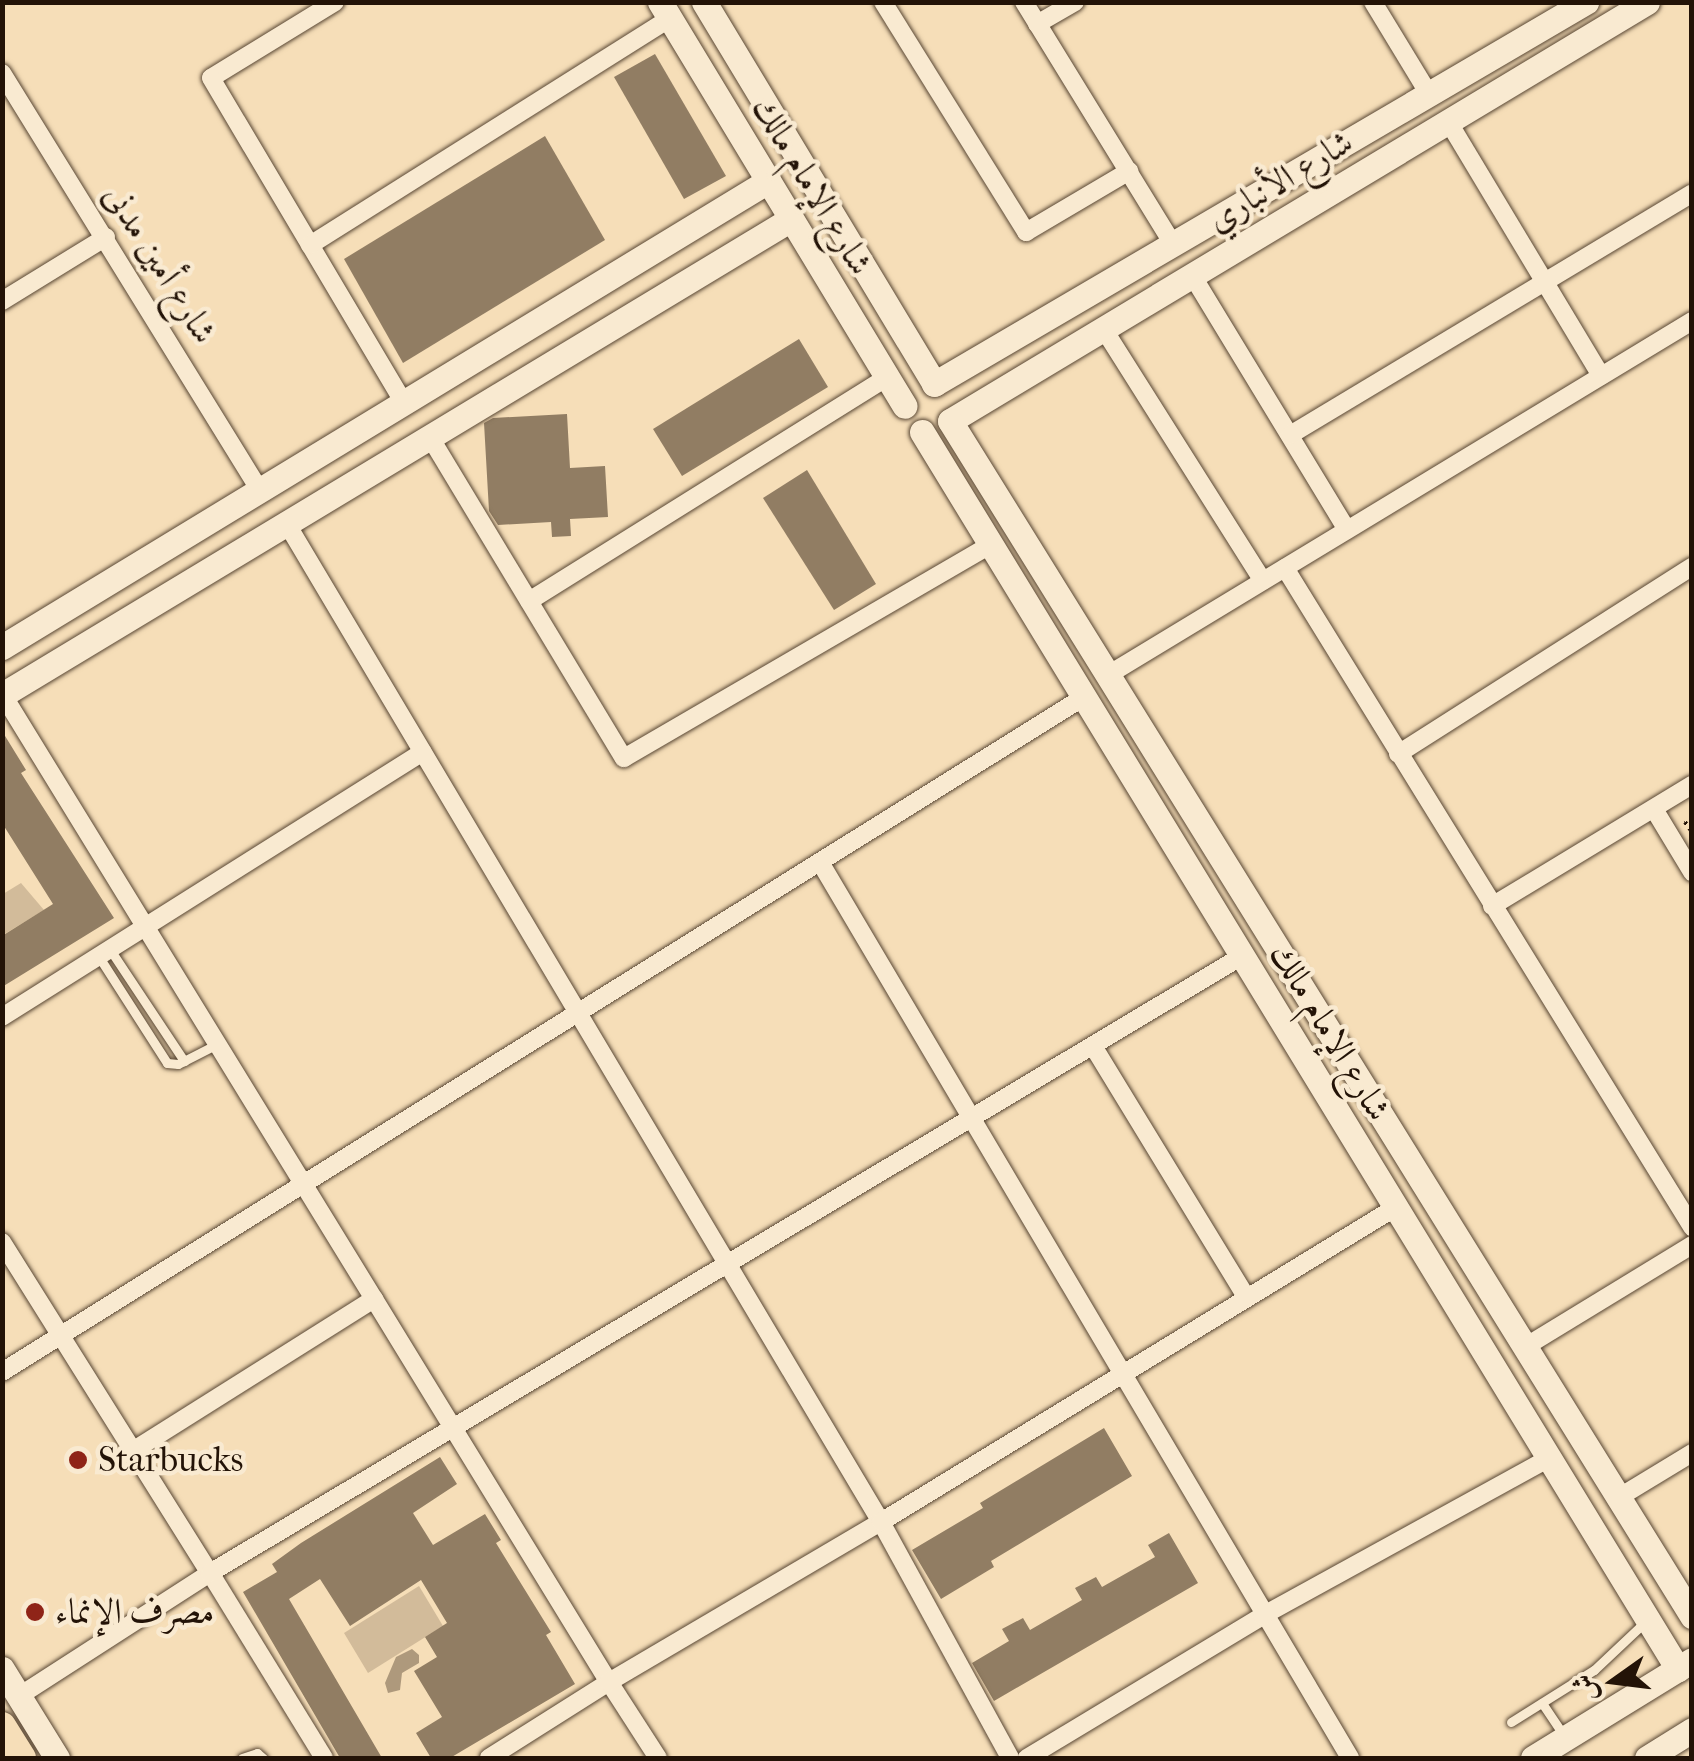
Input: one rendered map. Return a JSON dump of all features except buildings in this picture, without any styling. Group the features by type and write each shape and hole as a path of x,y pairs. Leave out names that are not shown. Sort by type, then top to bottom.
{"main road":[{"path":"2,1726 22,1758"}],"street":[{"path":"334,2 211,78 404,403"},
{"name":"شارع الإمام مالك","path":"704,2 934,384"},
{"path":"884,2 1026,232 1129,172"},
{"path":"1024,2 1173,244"},
{"path":"1037,24 1075,2"},
{"name":"شارع الأنباري","path":"934,384 1586,2"},
{"name":"شارع الأنباري","path":"950,421 1647,2"},
{"path":"1378,4 1429,94"},
{"path":"310,245 665,10"},
{"name":"شارع الإمام مالك","path":"665,10 905,406"},
{"name":"شارع أمين مدنى","path":"2,73 260,490"},
{"path":"1448,121 1601,376"},
{"path":"2,647 768,181"},
{"path":"1290,436 1692,192"},
{"path":"658,1758 2,695 791,219"},
{"path":"2,301 106,237"},
{"path":"1192,275 1347,530"},
{"path":"610,277 634,314"},
{"path":"1108,675 1692,321"},
{"path":"1103,328 1263,581"},
{"path":"529,600 887,377"},
{"path":"934,384 951,398 950,421 939,431 922,432 909,422 905,406 912,391 934,384"},
{"name":"شارع الإمام مالك","path":"950,421 1692,1616"},
{"name":"شارع الإمام مالك","path":"922,432 1648,1620 1685,1665"},
{"path":"430,438 624,758 991,544"},
{"path":"287,524 881,1522 1010,1758"},
{"path":"1398,754 1692,567"},
{"path":"1285,568 1692,1227"},
{"path":"114,579 138,613"},
{"path":"2,1372 1084,697"},
{"path":"2,1017 422,752"},
{"path":"1492,906 1692,786"},
{"path":"1654,809 1692,872"},
{"path":"820,862 1124,1374 1262,1616 1350,1758"},
{"path":"18,1696 210,1573 1242,956"},
{"path":"1093,1046 1247,1298"},
{"path":"1320,1083 1350,1065"},
{"path":"489,1758 1396,1207"},
{"path":"2,1242 324,1758"},
{"path":"1524,1347 1692,1245"},
{"path":"132,1452 374,1298"},
{"path":"1618,1498 1692,1453"},
{"path":"1028,1758 1262,1616 1550,1458"},
{"path":"1534,1758 1685,1665"},
{"path":"2,1669 56,1758"},
{"path":"1647,1758 1692,1730"}],"lane":[{"path":"104,952 184,1061"},
{"path":"104,952 167,1063 184,1061 218,1044"},
{"path":"1511,1722 1594,1670 1648,1620"},
{"path":"1542,1703 1566,1738"},
{"path":"242,1758 257,1753 263,1758"}],"path":[{"path":"1692,818 1686,822 1692,832"}],"shaded area":[{"path":"21,883 44,910 3,935 3,894"},
{"path":"419,1586 443,1626 368,1673 344,1633"},
{"path":"412,1649 419,1655 419,1663 402,1673 400,1690 388,1693 385,1683 396,1657"}],"place":[{"name":"Starbucks","path":"78,1460"},
{"name":"مصرف الإنماء","path":"35,1612"}]}
